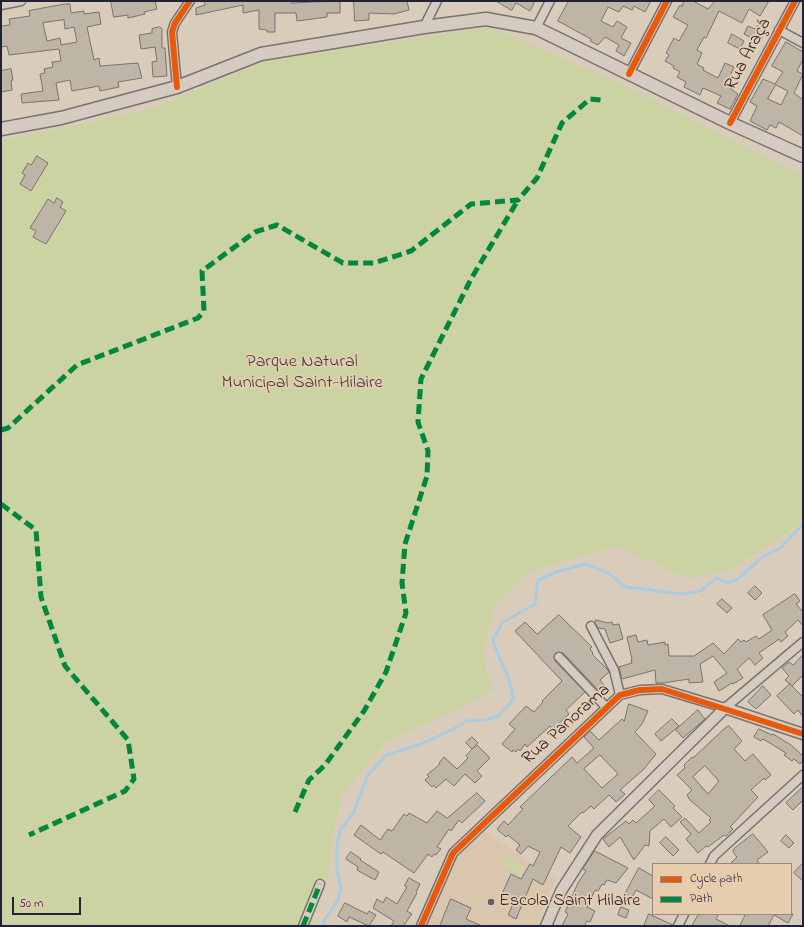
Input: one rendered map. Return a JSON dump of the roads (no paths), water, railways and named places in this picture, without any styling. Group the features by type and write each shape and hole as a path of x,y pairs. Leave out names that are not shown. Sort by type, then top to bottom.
{"main road":[{"path":"1,129 61,118 176,87 262,54 424,27 486,19 536,28 730,123 803,156"}],"street":[{"path":"1,4 21,1"},
{"path":"176,87 172,32 175,23 190,1"},
{"path":"424,27 437,1"},
{"path":"536,28 550,1"},
{"path":"629,74 668,1"},
{"name":"Rua Araçá","path":"730,123 795,1"},
{"path":"779,30 803,43"},
{"path":"591,626 614,670 620,694"},
{"path":"546,926 561,891 597,835 725,708 803,642"},
{"path":"559,657 606,707"},
{"name":"Rua Panorama","path":"421,926 453,853 620,694 640,690 662,689 803,734"},
{"path":"710,863 714,856 803,775"},
{"path":"303,926 320,884"},
{"path":"678,926 684,915"}],"waterway":[{"path":"323,926 324,921 338,900 341,888 337,868 337,847 340,830 353,814 368,775 387,755 421,744 452,730 466,721 487,720 500,715 513,699 508,676 493,639 503,622 535,604 538,580 559,571 586,564 608,573 626,587 682,594 700,591 717,578 728,583 739,578 764,556 779,549 803,524"}],"place":[{"name":"Escola Saint Hilaire","path":"491,902"}],"park label":[{"name":"Parque Natural Municipal Saint-Hilaire","path":"302,373"}]}
